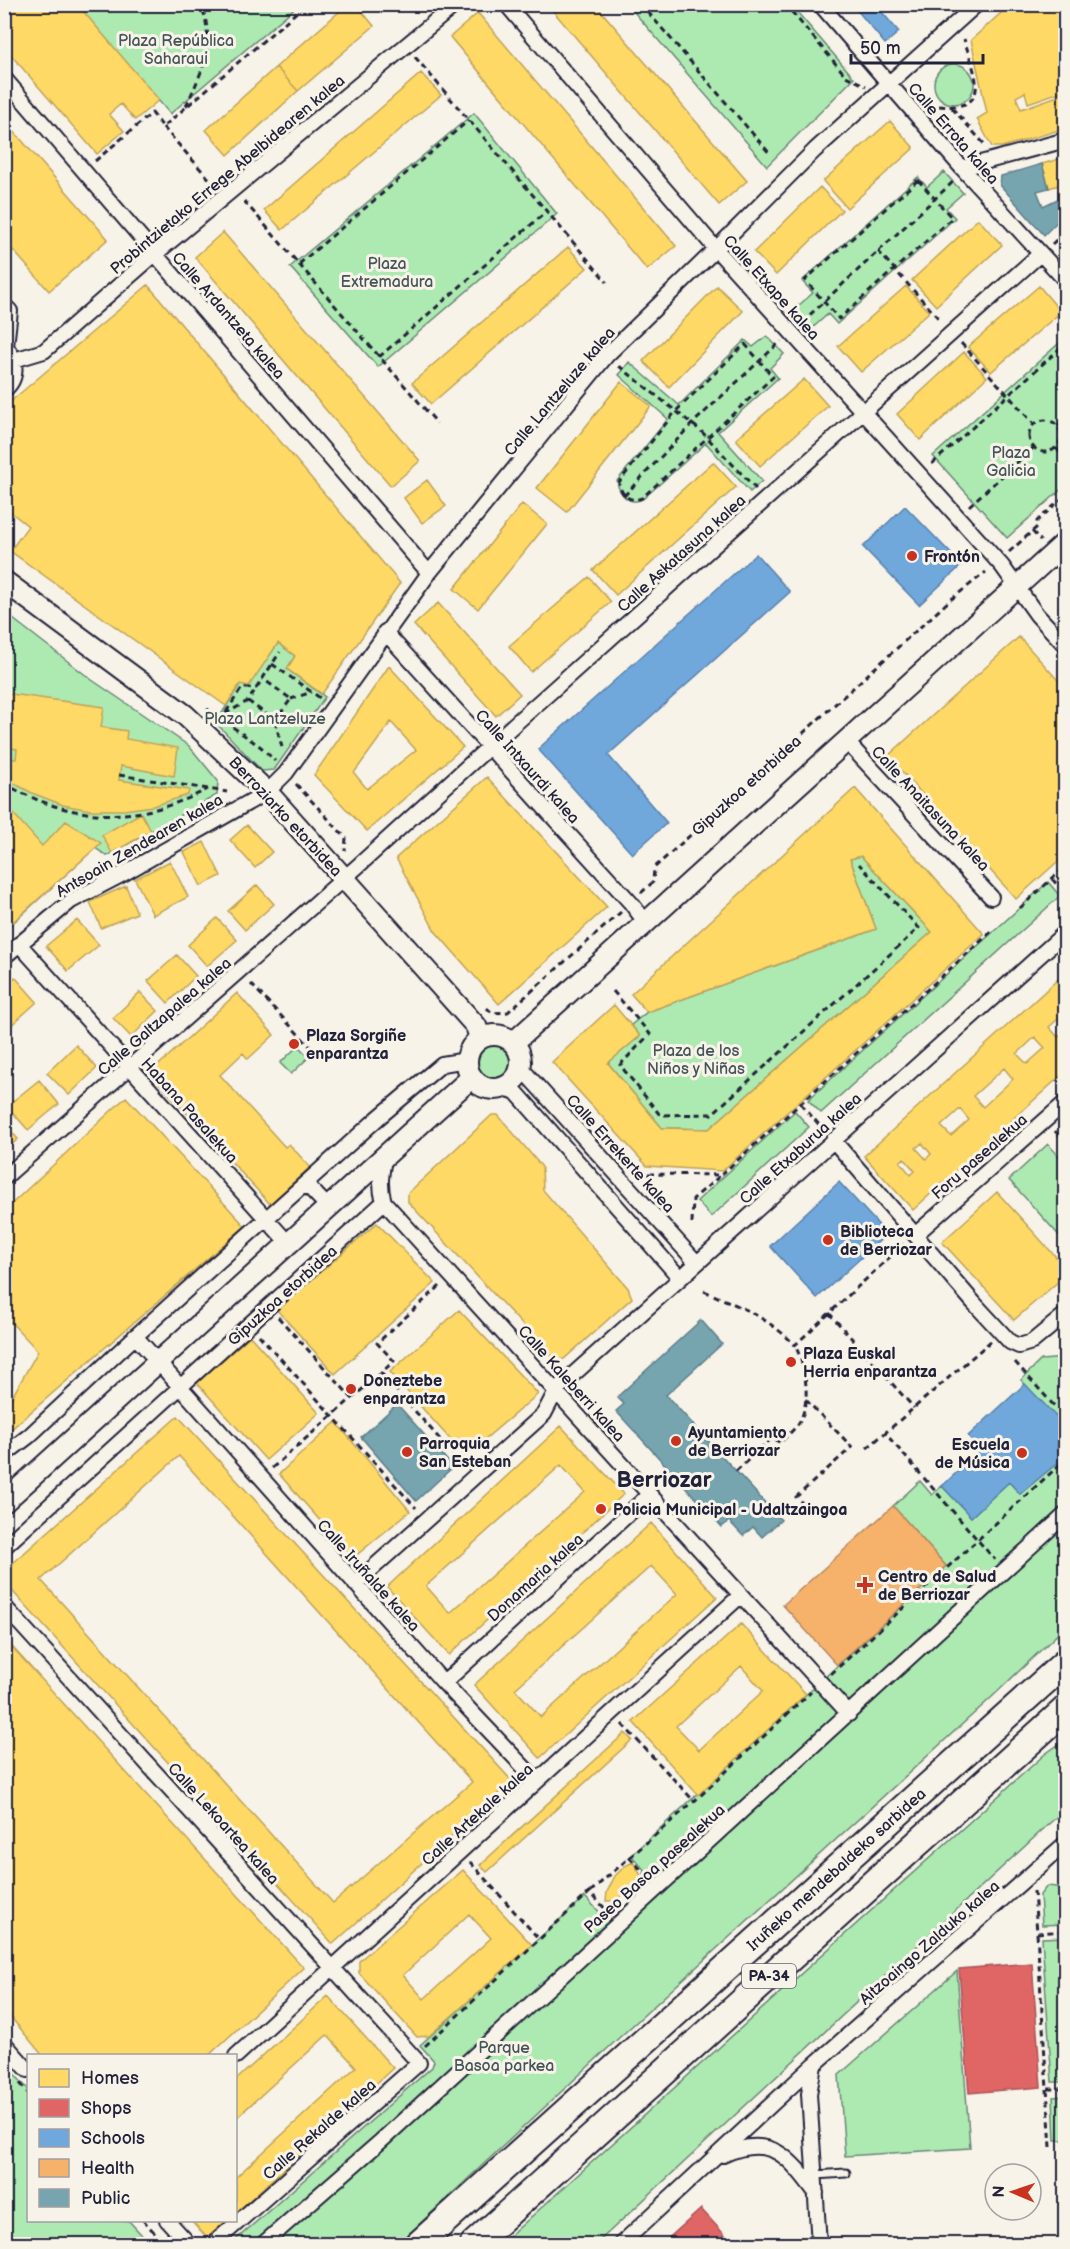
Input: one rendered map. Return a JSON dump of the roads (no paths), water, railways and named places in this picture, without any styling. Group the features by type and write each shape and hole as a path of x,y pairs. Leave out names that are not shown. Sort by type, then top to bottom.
{"highway":[{"path":"872,1837 1065,1644"},
{"name":"Iruñeko mendebaldeko sarbidea","path":"419,2244 1065,1662"},
{"name":"PA-34","path":"474,2244 1065,1709"},
{"path":"1011,1758 1065,1722"}],"main road":[{"name":"Gipuzkoa etorbidea","path":"513,1043 1017,588 1065,542"},
{"name":"Berroziarko etorbidea","path":"4,580 185,715 267,792 476,1026 480,1038"},
{"path":"470,1069 486,1087 503,1087 517,1076 520,1067 518,1050 513,1043 498,1035 480,1038"},
{"name":"Gipuzkoa etorbidea","path":"4,1502 384,1159 470,1069 469,1052 480,1038"}],"street":[{"name":"Probintzietako Errege Abelbidearen kalea","path":"14,360 44,351 155,254 456,4"},
{"name":"Calle Etxape kalea","path":"506,4 716,249 998,562 1065,646"},
{"name":"Calle Errota kalea","path":"820,4 888,83 959,174 1045,249 1065,281"},
{"name":"Calle Lantzeluze kalea","path":"267,792 286,773 429,573 607,355 814,150 977,4"},
{"name":"Calle Ardantzeta kalea","path":"4,78 429,573"},
{"path":"959,174 1065,140"},
{"name":"Calle Askatasuna kalea","path":"345,879 1045,249"},
{"path":"4,305 10,311 5,345 14,360 13,379 4,390"},
{"name":"Calle Intxaurdi kalea","path":"385,632 646,922"},
{"name":"Calle Anaitasuna kalea","path":"846,741 991,897"},
{"name":"Antsoain Zendearen kalea","path":"4,957 71,901 267,792"},
{"name":"Calle Galtzapalea kalea","path":"4,1178 345,879"},
{"name":"Calle Etxaburua kalea","path":"355,1584 544,1414 557,1389 1065,932"},
{"name":"Habana Pasalekua","path":"19,945 289,1244"},
{"path":"4,1455 29,1436 135,1336 378,1118 442,1064 470,1069"},
{"name":"Calle Errekerte kalea","path":"520,1067 696,1262"},
{"path":"503,1087 516,1092 680,1278"},
{"name":"Foru pasealekua","path":"909,1239 1065,1102"},
{"path":"833,1140 909,1239 1010,1342 1018,1346 1032,1342 1065,1314"},
{"path":"384,1159 380,1178 384,1202"},
{"path":"306,1184 329,1208"},
{"name":"Gipuzkoa etorbidea","path":"4,1547 384,1202"},
{"name":"Calle Kaleberri kalea","path":"384,1202 557,1389 649,1495 849,1714"},
{"path":"135,1336 180,1389"},
{"name":"Calle Iruñalde kalea","path":"180,1389 444,1683 537,1781"},
{"name":"Donamaria kalea","path":"444,1683 649,1495"},
{"name":"Paseo Basoa pasealekua","path":"263,2244 381,2141 1065,1514"},
{"name":"Calle Artekale kalea","path":"237,2055 740,1596"},
{"name":"Calle Lekoartea kalea","path":"4,1606 419,2063"},
{"name":"Aitzoaingo Zalduko kalea","path":"621,2244 814,2065 1065,1843"},
{"path":"4,2043 27,2069"},
{"name":"Calle Rekalde kalea","path":"213,2244 419,2063"},
{"path":"814,2065 809,2094 819,2244"},
{"name":"Aitzoaingo Zalduko kalea","path":"713,2160 740,2148 752,2146 769,2148 780,2152 792,2162 816,2193"},
{"path":"169,2222 189,2244"}],"lane":[{"path":"815,2175 846,2173"}],"place":[{"name":"Frontón","path":"912,556"},
{"name":"Plaza Sorgiñe enparantza","path":"294,1044"},
{"name":"Biblioteca de Berriozar","path":"828,1240"},
{"name":"Plaza Euskal Herria enparantza","path":"791,1362"},
{"name":"Doneztebe enparantza","path":"351,1389"},
{"name":"Ayuntamiento de Berriozar","path":"676,1441"},
{"name":"Parroquia San Esteban","path":"407,1452"},
{"name":"Escuela de Música","path":"1022,1453"},
{"name":"Policia Municipal - Udaltzaingoa","path":"601,1509"},
{"name":"Centro de Salud de Berriozar","path":"865,1585"}],"district":[{"name":"Berriozar","path":"664,1479"}],"park label":[{"name":"Plaza República Saharaui","path":"176,49"},
{"name":"Plaza Extremadura","path":"387,272"},
{"name":"Plaza Galicia","path":"1011,461"},
{"name":"Plaza Lantzeluze","path":"265,718"},
{"name":"Plaza de los Niños y Niñas","path":"696,1059"},
{"name":"Parque Basoa parkea","path":"504,2056"}]}
